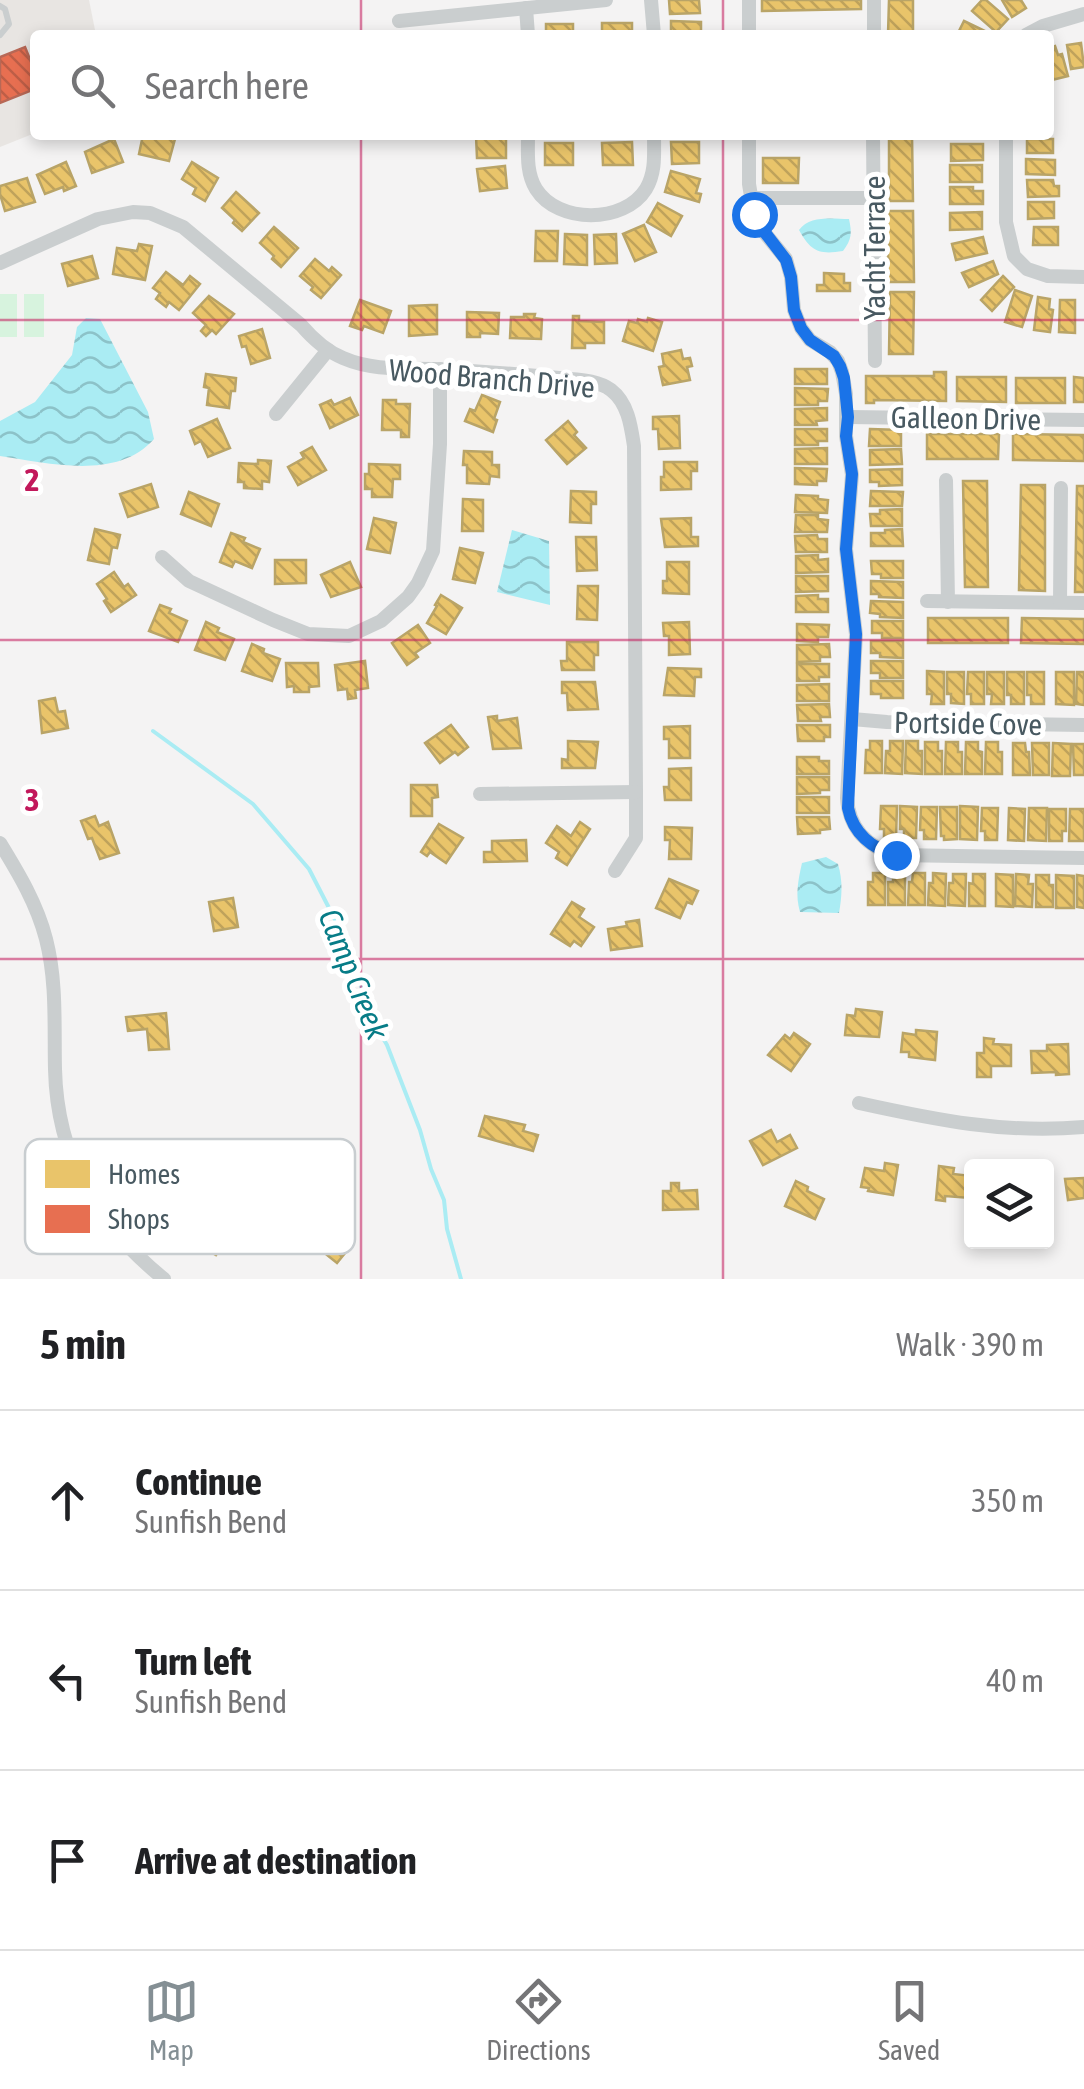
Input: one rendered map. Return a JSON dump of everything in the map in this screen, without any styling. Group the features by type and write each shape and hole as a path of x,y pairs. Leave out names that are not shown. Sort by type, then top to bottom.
{"street":[{"path":"399,20 606,0"},
{"path":"651,0 654,30"},
{"path":"749,0 749,30"},
{"path":"874,0 874,30"},
{"path":"526,8 528,30"},
{"path":"1035,30 1084,14"},
{"path":"528,140 530,172 540,194 560,210 596,214 622,209 641,195 652,174 654,140"},
{"path":"749,140 750,198 759,224 788,264 794,310 801,328 840,366 848,417 846,436 852,474 846,549 856,634 848,814 858,832 876,848 904,856 1084,858"},
{"name":"Yacht Terrace","path":"874,140 874,361"},
{"path":"1006,140 1006,222 1014,256 1028,269 1048,276 1084,277"},
{"path":"750,198 874,198"},
{"name":"Wood Branch Drive","path":"0,263 98,219 133,212 150,214 183,227 342,358 376,367 598,382 613,391 630,422 634,446 636,792 636,838 615,872"},
{"path":"276,414 328,350"},
{"path":"162,557 189,582 308,634 349,636 381,621 408,598 432,551 440,444 440,370"},
{"name":"Galleon Drive","path":"848,417 1084,420"},
{"path":"946,480 948,602"},
{"path":"1060,488 1060,602"},
{"path":"927,602 1084,603"},
{"name":"Portside Cove","path":"852,719 1084,725"},
{"path":"480,794 636,792"},
{"path":"0,843 24,882 46,939 54,990 57,1098 65,1139"},
{"path":"859,1103 993,1127 1084,1127"},
{"path":"134,1254 164,1279"}],"lane":[{"path":"0,6 5,8 9,24 0,35"}],"shaded area":[{"path":"0,0 89,0 95,30 30,30 30,135 0,147"}],"green space":[{"path":"0,294 17,294 17,337 0,337"},
{"path":"24,294 44,294 44,337 24,337"}],"water":[{"path":"849,219 850,236 843,251 816,250 799,230 815,220"},
{"path":"86,318 100,319 148,412 154,439 139,452 102,465 60,465 0,456 0,421 35,402 72,355 77,327"},
{"path":"512,530 549,541 550,605 497,592"},
{"path":"826,857 838,864 840,870 839,913 800,912 797,894 802,863"}],"building: Homes":[{"path":"669,0 699,0 700,13 670,14"},
{"path":"762,0 861,0 861,9 762,11"},
{"path":"889,0 913,0 913,30 888,30"},
{"path":"986,0 1008,19 994,30 972,11"},
{"path":"1002,0 1021,0 1026,8 1012,17"},
{"path":"671,21 701,22 701,30 671,30"},
{"path":"964,21 983,30 960,30"},
{"path":"602,23 632,23 632,30 602,30"},
{"path":"546,24 573,24 573,30 546,30"},
{"path":"1081,43 1084,67 1071,69 1067,45"},
{"path":"1054,46 1058,55 1062,54 1068,76 1054,80"},
{"path":"114,140 123,162 92,173 85,152"},
{"path":"142,140 175,140 169,161 139,154"},
{"path":"476,140 506,140 506,158 477,158"},
{"path":"889,140 912,140 913,201 889,201"},
{"path":"1027,140 1053,140 1053,153 1027,153"},
{"path":"632,142 633,165 603,165 602,143"},
{"path":"671,142 699,142 699,163 672,164"},
{"path":"545,143 573,143 573,165 545,165"},
{"path":"951,144 983,144 983,160 951,161"},
{"path":"763,158 799,158 798,183 763,183"},
{"path":"1026,159 1055,160 1055,175 1026,174"},
{"path":"66,162 76,186 45,194 37,175"},
{"path":"192,162 218,178 205,201 193,194 196,188 182,179"},
{"path":"950,165 982,165 982,182 950,182"},
{"path":"505,166 507,188 480,191 477,169"},
{"path":"671,171 700,179 696,193 701,194 699,202 665,192"},
{"path":"27,178 35,202 5,211 0,186"},
{"path":"1027,180 1053,180 1054,186 1059,186 1059,196 1028,197"},
{"path":"950,187 983,191 983,204 950,204"},
{"path":"236,192 259,213 242,231 222,208"},
{"path":"1028,202 1054,202 1054,218 1028,219"},
{"path":"658,203 682,216 671,236 647,222"},
{"path":"888,211 913,211 914,282 888,282"},
{"path":"982,212 982,229 950,230 950,213"},
{"path":"644,225 656,252 635,261 623,234"},
{"path":"274,227 298,248 281,267 260,243"},
{"path":"1034,227 1058,227 1058,245 1033,245"},
{"path":"536,231 558,231 557,261 535,261"},
{"path":"565,234 587,235 587,265 564,264"},
{"path":"616,234 617,263 595,264 594,235"},
{"path":"983,237 987,253 956,260 952,244"},
{"path":"139,244 152,246 145,280 113,274 117,248 137,251"},
{"path":"92,256 98,278 68,286 62,264"},
{"path":"315,259 341,275 321,298 300,276"},
{"path":"993,261 998,274 969,287 962,273"},
{"path":"166,272 183,285 190,276 200,284 179,310 156,299 160,293 153,288"},
{"path":"824,273 844,274 850,291 817,291 817,285 824,285"},
{"path":"1003,276 1014,287 992,311 981,300"},
{"path":"1015,290 1032,296 1022,327 1005,322"},
{"path":"890,292 914,292 913,354 889,354"},
{"path":"209,296 234,314 216,334 212,330 206,336 201,331 206,325 193,313"},
{"path":"1038,297 1050,299 1050,332 1034,330"},
{"path":"360,300 391,311 383,333 350,326"},
{"path":"1060,300 1075,300 1075,333 1059,332"},
{"path":"437,305 437,334 409,336 409,306"},
{"path":"467,312 499,313 498,334 467,337"},
{"path":"524,314 542,319 541,339 510,338 511,317"},
{"path":"573,316 579,316 579,321 604,322 604,343 572,348"},
{"path":"648,318 662,322 653,351 623,341 629,321 647,322"},
{"path":"262,329 270,358 251,364 239,336"},
{"path":"681,350 683,359 690,358 690,380 663,385 659,367 664,366 662,354"},
{"path":"795,369 827,369 827,384 795,384"},
{"path":"934,372 946,372 946,401 866,403 866,376 934,376"},
{"path":"206,374 236,378 229,408 207,405"},
{"path":"957,377 1006,377 1006,402 957,401"},
{"path":"1074,377 1084,378 1084,402 1074,402"},
{"path":"1016,378 1065,378 1065,403 1016,403"},
{"path":"795,388 828,389 827,401 795,405"},
{"path":"482,395 500,402 493,432 465,421"},
{"path":"350,398 358,415 330,428 320,405 331,400 334,405"},
{"path":"383,400 410,404 409,437 401,437 401,430 382,430"},
{"path":"827,408 827,420 816,421 817,425 795,425 795,409"},
{"path":"679,416 680,448 659,449 653,417"},
{"path":"217,419 230,448 208,457 201,441 195,444 190,431"},
{"path":"568,421 586,448 567,464 546,440"},
{"path":"795,429 827,429 827,441 795,445"},
{"path":"870,429 901,430 901,446 869,446"},
{"path":"927,434 999,434 998,459 927,459"},
{"path":"1013,434 1084,435 1084,461 1013,460"},
{"path":"312,447 326,470 298,485 288,467 304,458 301,453"},
{"path":"827,448 827,464 795,464 795,449"},
{"path":"901,449 902,464 870,465 870,450"},
{"path":"464,451 492,452 492,465 499,465 499,477 490,476 489,484 467,483"},
{"path":"258,460 271,461 269,482 262,481 262,489 244,488 244,482 238,482 239,463 258,464"},
{"path":"664,462 697,462 697,471 691,471 691,489 661,490"},
{"path":"369,464 400,465 400,479 393,479 392,497 372,497 372,489 365,489"},
{"path":"795,468 827,469 826,481 817,481 817,485 795,484"},
{"path":"902,469 902,485 879,486 879,482 870,482 870,470"},
{"path":"963,481 987,481 988,587 965,587"},
{"path":"151,484 158,507 128,517 120,494"},
{"path":"1021,485 1045,485 1045,591 1019,590"},
{"path":"1077,486 1084,486 1084,592 1075,592"},
{"path":"571,491 596,492 596,504 591,504 591,523 570,522"},
{"path":"871,491 903,492 902,506 870,506"},
{"path":"189,492 219,504 211,526 181,514"},
{"path":"796,495 828,500 827,513 795,512"},
{"path":"463,499 483,500 483,531 462,531"},
{"path":"902,509 902,526 871,526 870,514"},
{"path":"796,515 818,515 818,519 828,520 827,532 795,532"},
{"path":"374,518 396,523 390,553 367,549"},
{"path":"691,518 691,537 698,537 698,546 665,547 661,519"},
{"path":"95,529 120,535 117,548 112,547 109,564 88,560"},
{"path":"902,529 903,546 871,546 871,533"},
{"path":"231,533 260,549 252,568 235,561 232,567 220,562"},
{"path":"817,535 818,539 827,539 827,552 796,552 795,536"},
{"path":"576,537 596,537 597,570 577,571"},
{"path":"460,548 483,553 475,583 453,579"},
{"path":"818,555 818,560 828,559 828,572 796,573 796,556"},
{"path":"275,560 306,560 306,583 275,584"},
{"path":"871,561 903,561 903,578 872,574"},
{"path":"350,562 361,587 331,597 321,575"},
{"path":"667,562 689,562 689,594 663,593"},
{"path":"114,572 124,587 128,584 136,595 111,612 97,584"},
{"path":"796,576 828,576 828,591 796,592"},
{"path":"871,581 903,582 903,598 871,594"},
{"path":"578,586 598,586 597,620 577,619"},
{"path":"441,595 462,608 446,634 427,623"},
{"path":"818,595 818,599 828,599 828,612 796,612 796,596"},
{"path":"871,601 903,602 903,618 870,613"},
{"path":"160,605 187,621 178,642 149,631"},
{"path":"928,618 1008,618 1008,643 928,643"},
{"path":"1022,618 1084,619 1084,644 1021,643"},
{"path":"872,621 903,621 903,638 882,638 882,633 872,633"},
{"path":"206,622 234,639 225,660 195,650"},
{"path":"689,622 690,654 669,655 669,636 664,636 663,623"},
{"path":"797,624 829,625 828,637 818,637 818,642 797,641"},
{"path":"418,625 430,643 415,653 418,657 407,665 392,643"},
{"path":"871,641 903,641 903,658 871,653"},
{"path":"567,642 598,642 594,670 562,670 561,661 567,661"},
{"path":"252,644 280,659 272,681 242,671"},
{"path":"829,644 830,657 797,662 797,645"},
{"path":"365,661 368,688 355,690 356,698 348,699 347,689 338,690 335,665"},
{"path":"871,661 903,661 903,678 880,678 880,673 871,673"},
{"path":"286,663 318,663 319,686 309,687 309,692 294,692 294,686 287,687"},
{"path":"797,664 829,664 829,677 797,681"},
{"path":"668,668 701,669 701,677 695,677 694,696 664,695"},
{"path":"927,671 944,672 944,704 931,704"},
{"path":"947,672 964,672 964,704 951,703"},
{"path":"968,672 984,672 984,704 971,704 971,694 967,694"},
{"path":"987,672 1004,672 1004,704 991,704"},
{"path":"1007,672 1024,672 1024,704 1011,704"},
{"path":"1027,672 1044,672 1044,704 1031,704"},
{"path":"1056,672 1074,672 1074,705 1056,704"},
{"path":"1077,672 1084,672 1084,705 1076,704"},
{"path":"871,681 903,681 903,698 871,694"},
{"path":"562,682 595,682 598,709 568,710"},
{"path":"829,684 829,701 797,701 797,685"},
{"path":"55,698 58,712 65,711 68,728 42,733 39,701"},
{"path":"829,704 830,717 798,721 797,705"},
{"path":"497,716 497,721 517,718 521,748 493,749 488,717"},
{"path":"451,725 468,747 440,763 425,743"},
{"path":"797,725 830,725 830,737 824,737 824,741 798,741"},
{"path":"690,726 690,758 669,758 669,739 664,739 664,727"},
{"path":"568,741 598,742 595,768 562,768 562,759 568,760"},
{"path":"870,741 882,741 882,773 865,773"},
{"path":"890,741 903,741 902,774 885,773"},
{"path":"906,741 918,741 922,774 905,773"},
{"path":"925,742 938,742 942,774 925,774"},
{"path":"946,742 958,742 962,774 945,774"},
{"path":"966,742 978,742 982,774 965,774"},
{"path":"986,742 998,742 1002,774 985,774"},
{"path":"1013,743 1025,743 1030,775 1013,775"},
{"path":"1032,743 1049,743 1049,775 1033,775"},
{"path":"1053,743 1071,744 1070,776 1052,776"},
{"path":"1073,744 1084,744 1084,775 1074,775"},
{"path":"797,757 829,761 829,774 797,774"},
{"path":"691,768 691,800 665,800 669,769"},
{"path":"797,777 829,777 829,790 797,794"},
{"path":"411,785 437,785 432,816 411,816"},
{"path":"797,797 829,797 829,813 797,813"},
{"path":"881,806 897,806 896,838 884,838 884,829 880,829"},
{"path":"900,806 917,807 916,838 904,838"},
{"path":"960,806 978,807 977,840 960,839"},
{"path":"921,807 937,807 936,839 924,839 924,830 920,830"},
{"path":"940,807 957,807 957,839 944,840 941,836"},
{"path":"982,808 998,808 997,840 985,840 985,831 981,831"},
{"path":"1009,808 1025,809 1024,841 1008,840"},
{"path":"1029,808 1047,808 1046,841 1028,840"},
{"path":"1049,809 1066,809 1062,841 1049,841"},
{"path":"1070,809 1084,809 1084,841 1069,841"},
{"path":"95,816 99,826 108,822 119,853 100,859 81,821"},
{"path":"797,817 829,817 830,829 798,834"},
{"path":"580,822 590,829 567,865 556,858 559,852 546,843 557,826 571,836"},
{"path":"439,824 463,838 446,863 430,852 427,856 421,852"},
{"path":"665,827 692,828 691,859 669,859 670,840 665,840"},
{"path":"526,840 527,861 484,862 484,852 492,852 492,841"},
{"path":"873,873 885,873 885,905 868,905 868,882 873,882"},
{"path":"893,873 905,873 905,905 888,905 888,882 893,882"},
{"path":"913,873 925,873 925,905 908,905"},
{"path":"933,873 946,874 945,906 928,905"},
{"path":"953,874 966,874 965,906 948,905"},
{"path":"973,874 985,874 985,906 969,906"},
{"path":"996,874 1013,875 1013,907 996,906"},
{"path":"1016,874 1029,875 1028,884 1033,884 1032,907 1015,906"},
{"path":"1036,875 1049,875 1053,907 1036,907"},
{"path":"1056,875 1074,876 1074,908 1056,908"},
{"path":"1077,875 1084,876 1084,908 1077,907"},
{"path":"669,879 698,891 692,904 687,902 680,918 656,908"},
{"path":"233,898 238,927 214,931 209,902"},
{"path":"572,902 584,909 579,917 594,927 581,946 574,941 570,946 551,934"},
{"path":"639,920 642,946 611,950 608,929"},
{"path":"856,1009 882,1012 879,1037 845,1035 847,1015 855,1016"},
{"path":"166,1013 169,1049 149,1050 147,1029 128,1031 126,1017"},
{"path":"916,1030 937,1032 935,1060 909,1057 909,1052 901,1052 903,1033 916,1035"},
{"path":"794,1033 810,1044 791,1071 768,1055 785,1035 790,1039"},
{"path":"984,1038 994,1039 993,1044 1011,1045 1011,1066 991,1066 991,1077 977,1077 977,1053 984,1053"},
{"path":"1068,1044 1069,1074 1032,1073 1031,1051"},
{"path":"485,1116 525,1125 523,1131 538,1135 533,1151 479,1136"},
{"path":"771,1130 777,1142 790,1135 797,1148 763,1165 750,1141"},
{"path":"885,1163 898,1165 893,1195 861,1187 865,1168 884,1171"},
{"path":"939,1166 954,1168 953,1174 964,1175 964,1198 945,1196 945,1201 936,1200"},
{"path":"1084,1178 1084,1198 1068,1200 1065,1179"},
{"path":"796,1181 824,1199 815,1219 785,1206"},
{"path":"671,1183 679,1183 679,1191 697,1190 698,1209 663,1210 663,1191 671,1191"},
{"path":"326,1254 344,1254 337,1263"}],"building: Shops":[{"path":"25,47 30,60 30,91 0,103 0,57"}],"waterway":[{"name":"Camp Creek","path":"153,731 253,804 309,869 347,943 366,1009 387,1045 420,1130 444,1200 447,1229 461,1279"}],"route":[{"path":"754,214 786,260 801,328 810,340 834,356 842,372 852,474 846,549 856,634 848,814 863,837 876,848 896,855"}]}
